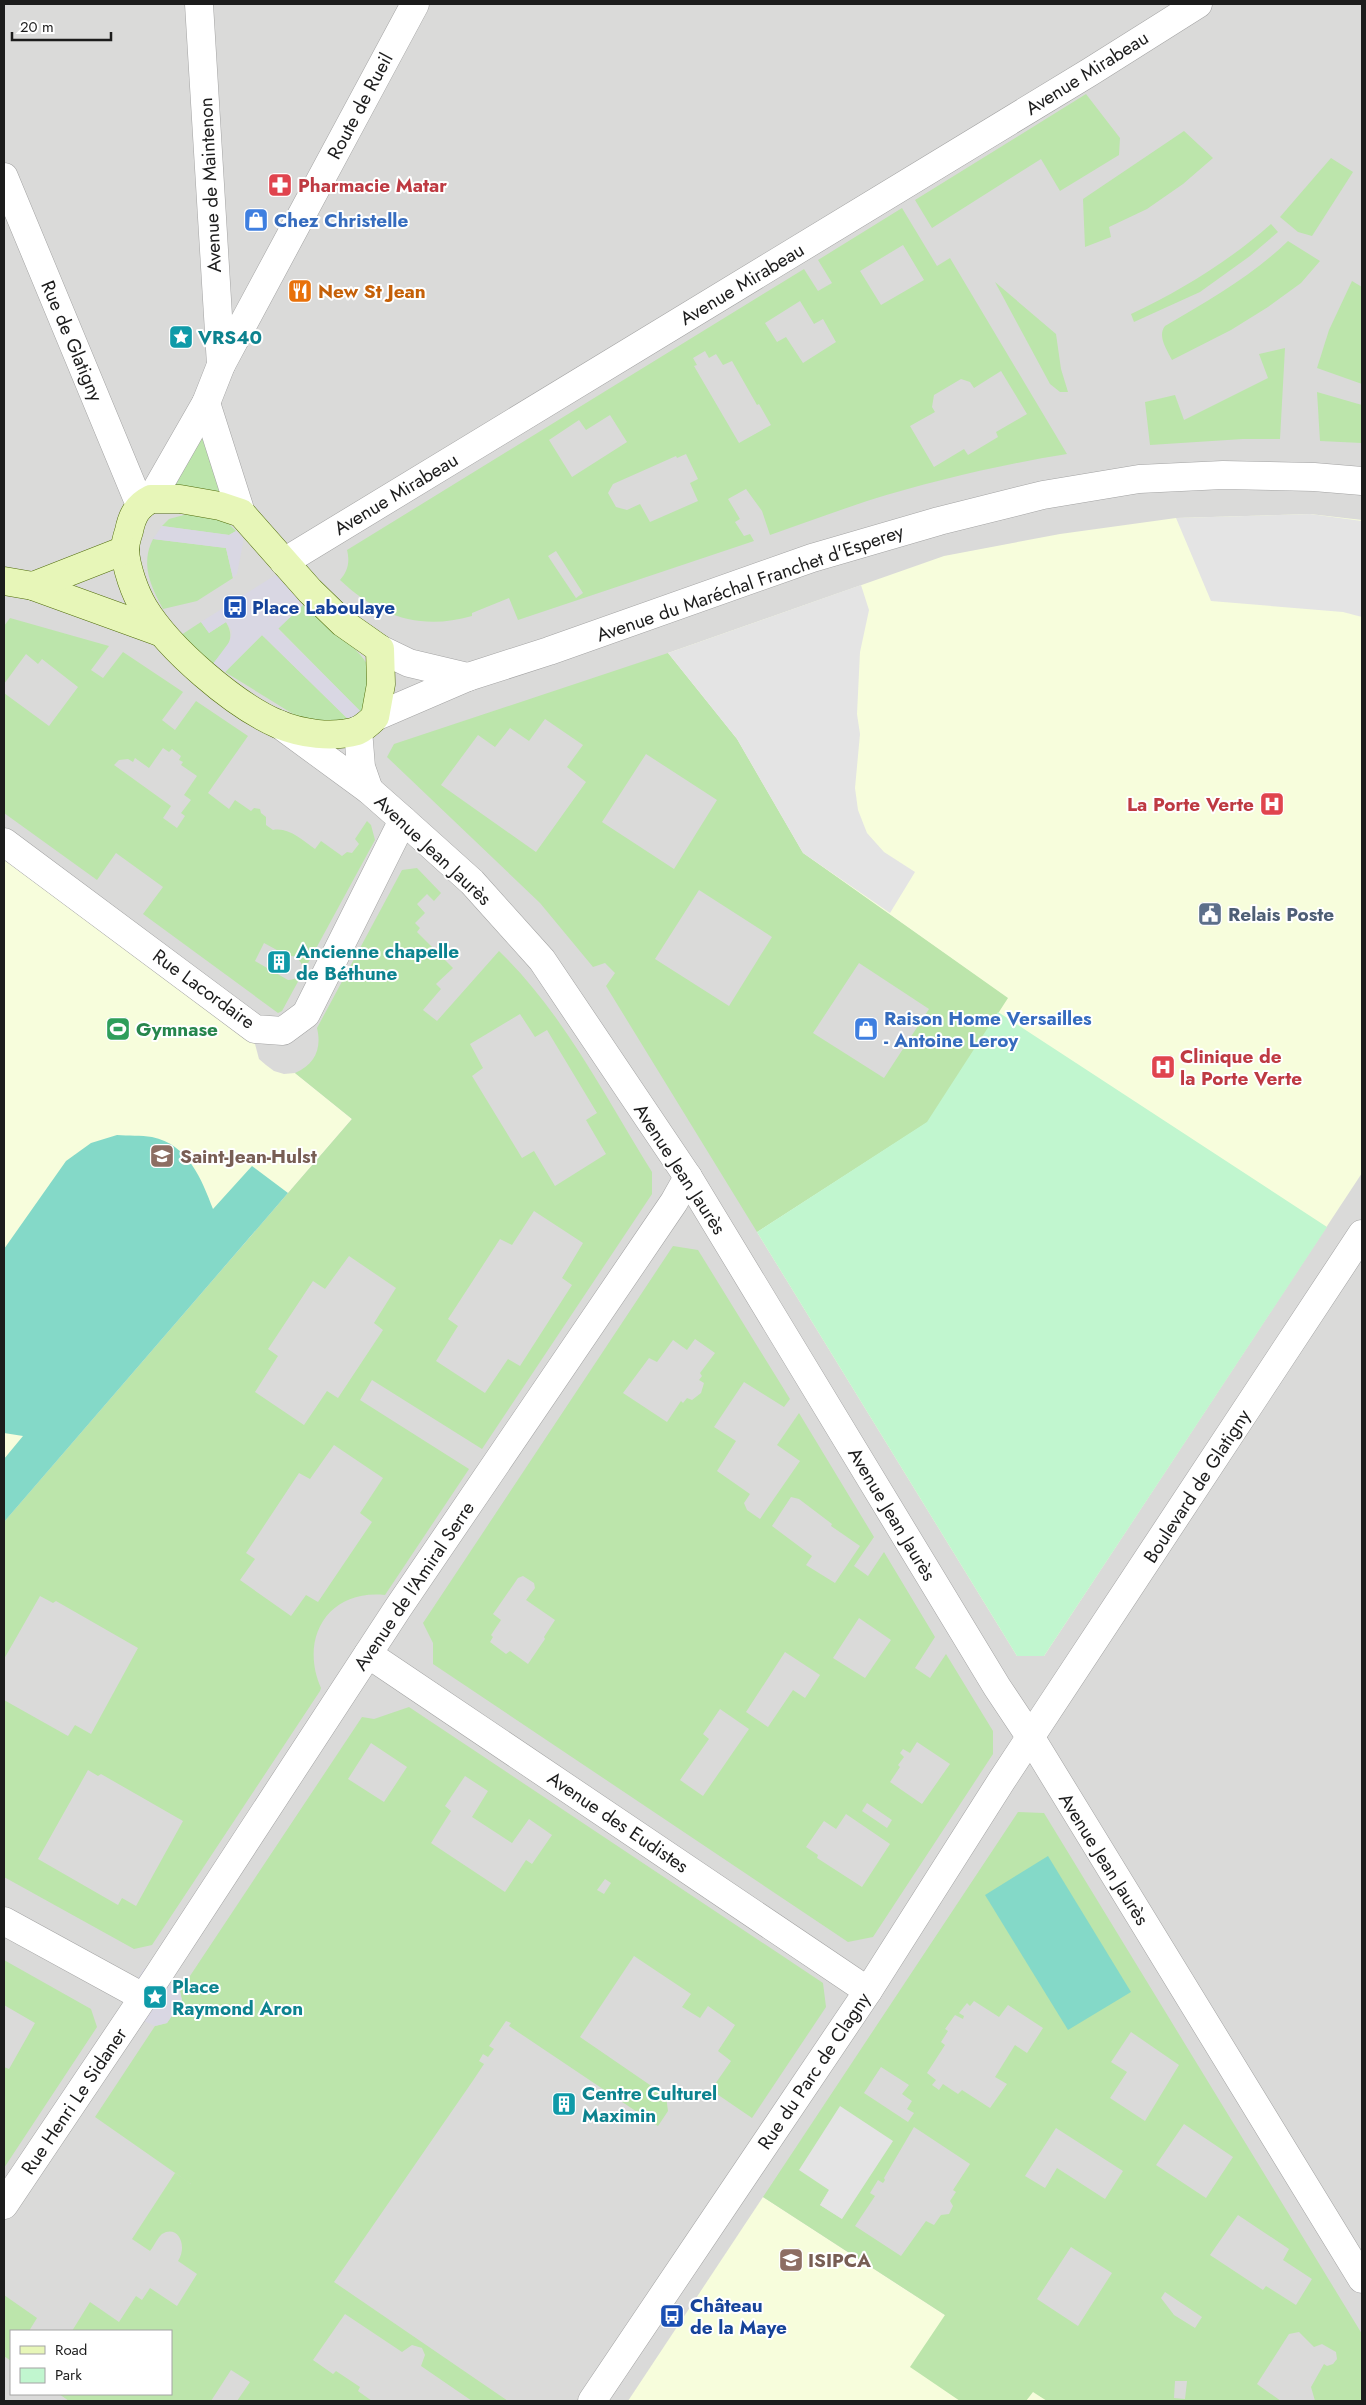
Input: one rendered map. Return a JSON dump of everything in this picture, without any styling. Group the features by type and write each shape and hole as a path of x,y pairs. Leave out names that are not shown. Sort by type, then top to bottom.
{"main road":[{"path":"180,499 220,506 241,513 284,562 310,591 343,622 380,649 381,684 367,724 316,735 279,724 258,713 210,680 160,632 143,606 133,582 125,550 131,519 145,502 180,499"},
{"path":"33,586 125,550"},
{"path":"4,581 33,586 160,632"}],"street":[{"name":"Avenue de Maintenon","path":"199,4 221,365"},
{"name":"Route de Rueil","path":"145,502 206,403 221,365 415,4"},
{"name":"Avenue Mirabeau","path":"284,562 1090,72 1198,4"},
{"name":"Rue de Glatigny","path":"4,177 145,502"},
{"path":"206,403 241,513"},
{"name":"Avenue du Maréchal Franchet d'Esperey","path":"367,724 468,677 549,651 848,546 1043,495 1139,479 1223,475 1314,477 1362,481"},
{"path":"380,649 409,663 468,677"},
{"name":"Avenue Jean Jaurès","path":"279,724 369,790 404,820 472,882 542,960 688,1177 992,1679 1031,1738 1362,2279"},
{"name":"Avenue Jean Jaurès","path":"367,724 361,767 369,790"},
{"name":"Rue Lacordaire","path":"4,842 255,1029 283,1031 306,1014 404,820"},
{"name":"Avenue de l'Amiral Serre","path":"144,1997 368,1654 674,1202 688,1177"},
{"name":"Boulevard de Glatigny","path":"1031,1738 1362,1234"},
{"name":"Avenue des Eudistes","path":"368,1654 868,1991"},
{"name":"Rue du Parc de Clagny","path":"592,2401 868,1991 1031,1738"},
{"path":"4,1921 144,1997"},
{"name":"Rue Henri Le Sidaner","path":"4,2205 144,1997"}],"shaded area":[{"path":"4,4 1362,4 1362,2401 4,2401"},
{"name":"Clinique de la Porte Verte","path":"1310,514 1362,520 1362,1173 1044,1656 1017,1656 757,1232 927,1122 1007,998 803,853 737,739 668,653 944,556 1060,534 1176,518"},
{"path":"1310,514 1362,521 1362,617 1343,612 1211,601 1176,518"},
{"name":"Place Laboulaye","path":"162,526 229,535 236,531 243,538 237,574 233,578 226,548 153,539"},
{"name":"Place Laboulaye","path":"277,574 305,603 278,629 361,712 357,717 349,720 262,635 225,672 213,664 230,641 232,631 226,622 209,633 201,622"},
{"path":"861,585 869,610 860,652 857,714 860,734 855,788 858,810 867,833 884,852 915,872 890,913 803,853 737,739 668,653"},
{"name":"Saint-Jean-Hulst","path":"4,860 255,1044 259,1059 274,1071 284,1074 295,1073 352,1119 4,1522"},
{"path":"117,1135 152,1137 165,1141 175,1147 192,1165 204,1186 213,1209 252,1166 288,1193 4,1522 4,1459 23,1436 4,1433 4,1249 66,1161 91,1143"},
{"path":"1048,1856 1131,1992 1068,2030 985,1895"},
{"name":"Place Raymond Aron","path":"144,1968 180,1991 182,2001 167,2023 155,2026 120,2010"},
{"path":"840,2106 893,2141 842,2219 820,2205 829,2190 799,2170"},
{"name":"ISIPCA","path":"763,2197 945,2315 1076,2401 628,2401"}],"green space":[{"path":"1086,94 1120,138 1119,155 1060,191 1041,159 932,228 915,200"},
{"path":"1184,131 1213,158 1183,184 1147,209 1109,227 1111,237 1085,247 1083,199"},
{"path":"1331,158 1353,172 1312,236 1298,232 1280,217"},
{"path":"902,208 937,266 950,258 1067,454 991,468 916,487 867,501 770,535 762,511 746,489 728,499 740,519 735,522 744,536 750,534 754,541 518,620 509,598 472,613 472,616 435,622 417,621 385,611 369,603 340,580 348,566 347,550 804,269 818,291 832,283 818,260","holes":["903,245 924,280 881,305 860,271","800,301 814,324 823,319 836,342 803,363 786,337 777,342 765,323","705,351 709,358 716,354 723,365 732,361 757,405 759,404 771,425 739,443 694,366 697,365 693,358","1001,371 1027,414 996,432 998,437 968,455 964,449 934,467 910,426 935,412 932,407 934,395 961,379 970,382 974,388","610,415 627,442 572,477 549,440 579,420 586,430","686,454 698,479 690,483 698,501 650,522 640,504 627,510 616,507 608,493 613,484 676,456 677,458","556,551 583,593 576,598 548,556"]},
{"path":"1271,224 1278,232 1250,256 1200,292 1134,322 1131,314 1204,274 1239,250"},
{"path":"1288,241 1320,261 1301,283 1268,307 1231,330 1172,360 1162,339 1165,326 1245,276"},
{"path":"1352,281 1362,287 1362,384 1317,368 1329,330"},
{"path":"995,282 1056,334 1061,369 1068,392 1060,392 1050,384"},
{"path":"1285,348 1280,439 1243,439 1150,445 1145,402 1175,395 1184,420 1268,378 1259,354"},
{"path":"1317,392 1362,405 1362,443 1320,441"},
{"path":"205,432 222,493 174,489 171,479"},
{"path":"195,512 225,520 236,531 229,535 162,526 169,519"},
{"path":"153,539 226,548 233,578 197,601 163,609 151,584 147,566 149,548"},
{"path":"305,603 349,643 368,666 369,683 361,712 278,628"},
{"path":"10,618 109,646 91,670 103,678 123,652 183,692 162,720 175,730 196,701 248,736 208,793 229,809 235,800 251,811 254,808 260,809 261,813 266,817 266,825 273,830 290,832 315,849 321,841 342,856 347,852 352,853 359,844 355,839 367,821 371,825 375,840 282,1011 278,1013 143,914 163,887 116,853 97,880 4,813 4,693 49,726 78,687 42,659 38,664 26,654 4,684 4,626","holes":["163,748 169,752 172,749 181,756 179,760 183,762 181,765 197,776 184,795 191,800 181,813 185,816 177,828 163,818 171,806 114,765 119,760 128,759 133,762 135,758 149,768","264,943 286,955 297,957 303,966 298,976 288,980 255,961"]},
{"path":"201,622 209,633 226,622 229,629 230,639 228,644 213,664 196,651 181,635"},
{"path":"262,635 349,720 321,721 298,717 225,672"},
{"path":"668,653 737,739 803,853 1008,998 928,1122 757,1232 606,986 615,973 605,963 593,967 540,903 387,757 394,744","holes":["545,719 583,745 567,767 586,782 536,852 441,785 478,735 495,747 510,728 529,741","646,754 717,800 674,869 602,822","699,890 772,937 729,1006 655,959","859,963 929,1009 884,1078 813,1033"]},
{"path":"417,868 441,893 434,901 427,894 417,904 425,913 415,923 420,928 417,932 453,968 436,984 441,989 423,1010 437,1021 499,951 543,1000 582,1056 652,1172 652,1194 482,1449 372,1380 360,1400 469,1469 385,1595 365,1595 348,1600 334,1609 323,1620 317,1635 314,1652 315,1669 321,1688 320,1691 152,1945 134,1949 4,1877 4,1700 68,1736 75,1725 91,1734 138,1648 56,1601 53,1603 40,1596 4,1659 4,1522 352,1119 295,1073 308,1065 315,1055 318,1049 317,1028 402,870","holes":["520,1014 535,1037 547,1030 597,1113 586,1120 606,1154 555,1186 534,1151 522,1158 472,1076 483,1068 470,1044","534,1211 583,1243 562,1278 572,1285 520,1366 508,1359 485,1393 436,1361 458,1326 448,1319 500,1239 512,1245","349,1256 396,1288 374,1323 383,1330 338,1398 327,1391 304,1425 255,1392 278,1356 268,1349 313,1281 325,1289","334,1445 383,1478 360,1513 372,1522 318,1602 306,1595 291,1616 240,1580 255,1559 246,1553 299,1473 310,1479","88,1770 98,1776 101,1774 183,1821 136,1906 122,1898 118,1905 38,1859"]},
{"path":"998,1012 1327,1227 1044,1656 1017,1656 757,1232 927,1122"},
{"path":"673,1246 698,1250 790,1399 784,1407 744,1382 714,1427 736,1441 717,1471 750,1494 744,1503 747,1510 760,1519 800,1461 777,1445 799,1413 874,1537 854,1566 868,1576 884,1552 935,1637 915,1668 930,1678 946,1654 993,1731 993,1754 873,1937 848,1942 433,1664 433,1643 423,1623","holes":["695,1339 715,1353 700,1373 702,1376 699,1380 704,1383 701,1393 692,1400 687,1398 683,1403 681,1401 667,1422 623,1393 649,1358 657,1362 673,1340 687,1350","791,1497 799,1499 832,1524 831,1526 860,1546 835,1583 806,1565 812,1556 772,1526","523,1576 534,1583 535,1588 526,1600 555,1620 528,1664 510,1651 506,1654 490,1642 493,1637 491,1635 501,1620 493,1614 518,1578","859,1618 891,1640 865,1678 833,1658","785,1652 820,1675 805,1698 793,1690 768,1727 746,1712","720,1709 749,1729 703,1796 680,1780 709,1739 703,1734","917,1742 950,1764 922,1804 890,1782 904,1757 900,1753 903,1749 910,1753","867,1803 892,1820 887,1828 862,1811","846,1814 890,1844 862,1887 817,1858 818,1855 806,1847 824,1821 836,1829"]},
{"path":"409,1707 823,1983 826,2007 752,2118 711,2090 731,2061 718,2051 735,2025 708,2006 700,2018 682,2007 691,1994 634,1956 580,2037 666,2096 668,2111 658,2126 509,2026 511,2023 506,2021 489,2046 494,2049 488,2057 483,2054 479,2061 484,2064 334,2282 508,2401 472,2401 421,2366 425,2355 422,2348 412,2345 402,2352 345,2314 313,2360 333,2374 336,2371 360,2387 358,2391 372,2401 237,2401 250,2382 231,2370 211,2401 69,2401 60,2395 172,2395 172,2330 73,2330 90,2302 119,2322 136,2296 142,2300 150,2288 177,2306 197,2274 178,2261 181,2255 182,2243 177,2234 168,2232 162,2234 150,2251 132,2239 175,2173 191,2184 95,2117 155,2026 167,2023 182,2001 180,1991 362,1717 374,1719","holes":["371,1743 407,1767 384,1802 348,1779","465,1776 488,1791 472,1817 512,1843 529,1819 552,1835 532,1864 526,1860 505,1892 431,1843 451,1811 445,1806","605,1879 611,1883 604,1894 597,1890"]},
{"path":"1018,1812 1044,1813 1362,2334 1362,2401 1315,2401 1311,2387 1324,2364 1327,2366 1333,2364 1337,2359 1336,2352 1322,2344 1314,2347 1299,2332 1289,2334 1257,2384 1281,2401 1047,2401 1033,2392 1026,2401 960,2401 910,2367 945,2315 763,2197","holes":["974,2001 999,2017 1008,2005 1043,2028 1027,2053 1015,2045 995,2077 1007,2084 990,2108 962,2090 958,2094 943,2084 939,2090 932,2085 936,2080 927,2073 945,2045 941,2042 948,2031 945,2029 955,2015 963,2019 964,2016 959,2013 967,2003 970,2006","1131,2032 1179,2065 1145,2121 1110,2098 1127,2072 1111,2062","881,2067 909,2085 902,2094 912,2101 907,2109 914,2113 908,2122 864,2093","1184,2124 1233,2157 1206,2198 1156,2165","914,2127 970,2164 953,2190 956,2192 950,2201 953,2206 949,2214 941,2215 934,2225 926,2221 901,2256 855,2226 875,2196 870,2193 878,2180 883,2183 884,2178","1056,2128 1123,2171 1105,2199 1057,2168 1045,2188 1025,2176","829,2190 842,2219 820,2205","1238,2215 1289,2249 1283,2260 1312,2279 1296,2305 1266,2286 1263,2290 1210,2255","1071,2247 1112,2273 1078,2326 1037,2299","1165,2292 1202,2317 1195,2328 1174,2315 1161,2298","1175,2381 1187,2381 1185,2399 1174,2398"]},
{"path":"4,1960 91,2009 97,2027 4,2168 4,2067 9,2069 35,2023 4,2005"},
{"path":"4,2295 37,2318 30,2330 10,2330 10,2360 4,2356"}],"place":[{"name":"Pharmacie Matar","path":"280,185"},
{"name":"Chez Christelle","path":"256,220"},
{"name":"New St Jean","path":"300,291"},
{"name":"VRS40","path":"181,337"},
{"name":"Place Laboulaye","path":"235,607"},
{"name":"La Porte Verte","path":"1272,804"},
{"name":"Relais Poste","path":"1210,914"},
{"name":"Ancienne chapelle de Béthune","path":"279,962"},
{"name":"Gymnase","path":"118,1029"},
{"name":"Raison Home Versailles - Antoine Leroy","path":"866,1029"},
{"name":"Clinique de la Porte Verte","path":"1163,1067"},
{"name":"Saint-Jean-Hulst","path":"162,1156"},
{"name":"Place Raymond Aron","path":"155,1997"},
{"name":"Centre Culturel Maximin","path":"564,2104"},
{"name":"ISIPCA","path":"791,2260"},
{"name":"Château de la Maye","path":"672,2316"}]}
